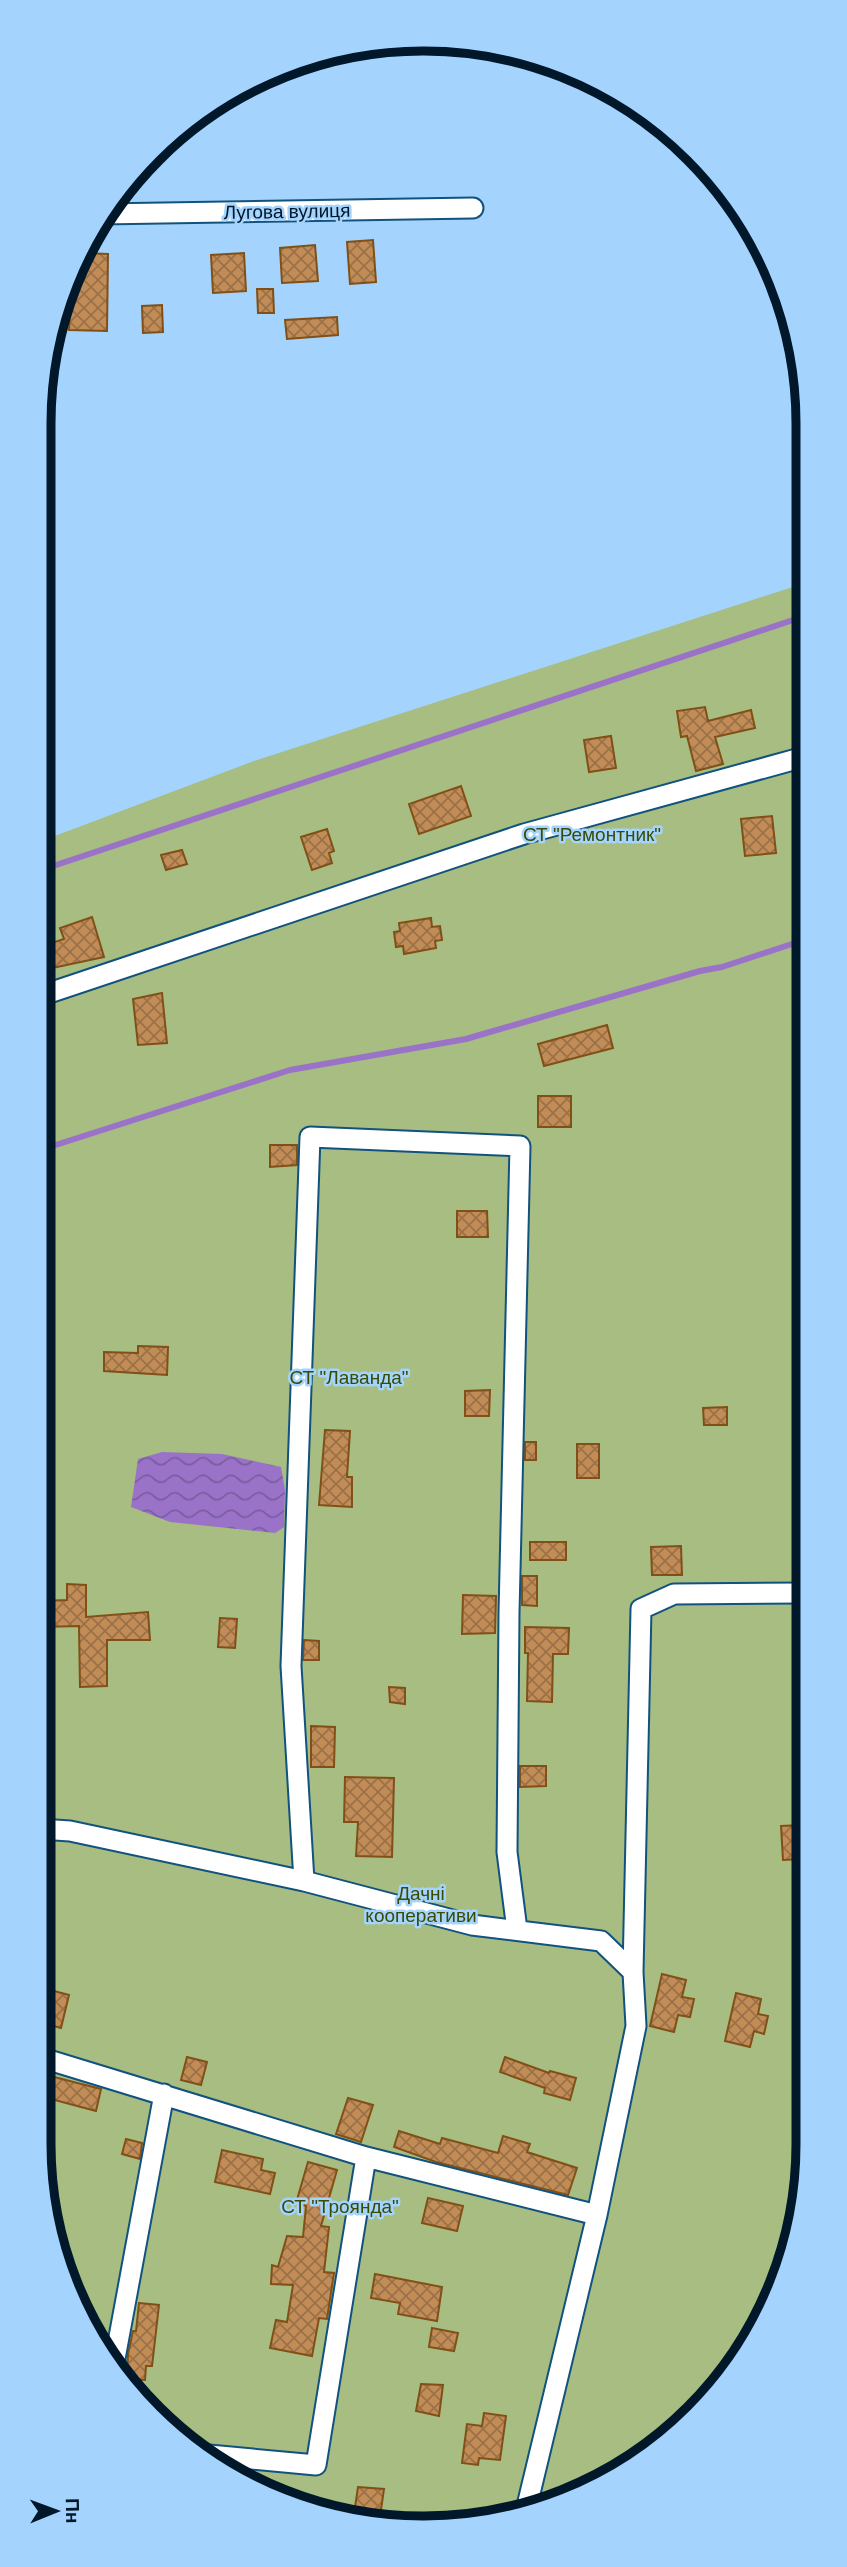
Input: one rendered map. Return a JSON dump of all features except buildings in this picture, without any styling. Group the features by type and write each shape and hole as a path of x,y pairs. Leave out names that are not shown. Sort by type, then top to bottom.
{"street":[{"name":"Лугова вулиця","path":"116,214 473,208"},
{"path":"51,992 524,834 796,759"},
{"path":"304,1881 291,1666 310,1137 520,1146 509,1613 507,1839 517,1930"},
{"path":"528,2501 597,2215 636,2026 633,1972 641,1609 674,1594 796,1593"},
{"path":"51,1830 70,1831 304,1881 472,1925 601,1941 633,1972"},
{"path":"51,2061 366,2157 597,2215"},
{"path":"116,2354 164,2094"},
{"path":"221,2456 316,2465 366,2157"}],"green space":[{"name":"Дачні кооперативи","path":"796,586 796,2144 789,2216 784,2240 768,2286 746,2330 704,2389 669,2424 631,2453 566,2488 520,2504 472,2513 399,2515 327,2504 259,2478 197,2439 143,2389 101,2330 79,2286 63,2240 54,2192 51,2144 51,837 254,761"}],"water":[{"path":"162,1452 222,1454 281,1467 285,1490 284,1527 275,1533 170,1522 131,1507 138,1459"}],"waterway":[{"path":"51,867 796,619"},
{"path":"51,1146 290,1070 466,1039 700,971 722,967 796,943"}],"park label":[{"name":"СТ \"Ремонтник\"","path":"592,834"},
{"name":"СТ \"Лаванда\"","path":"349,1377"},
{"name":"СТ \"Троянда\"","path":"340,2206"}]}
